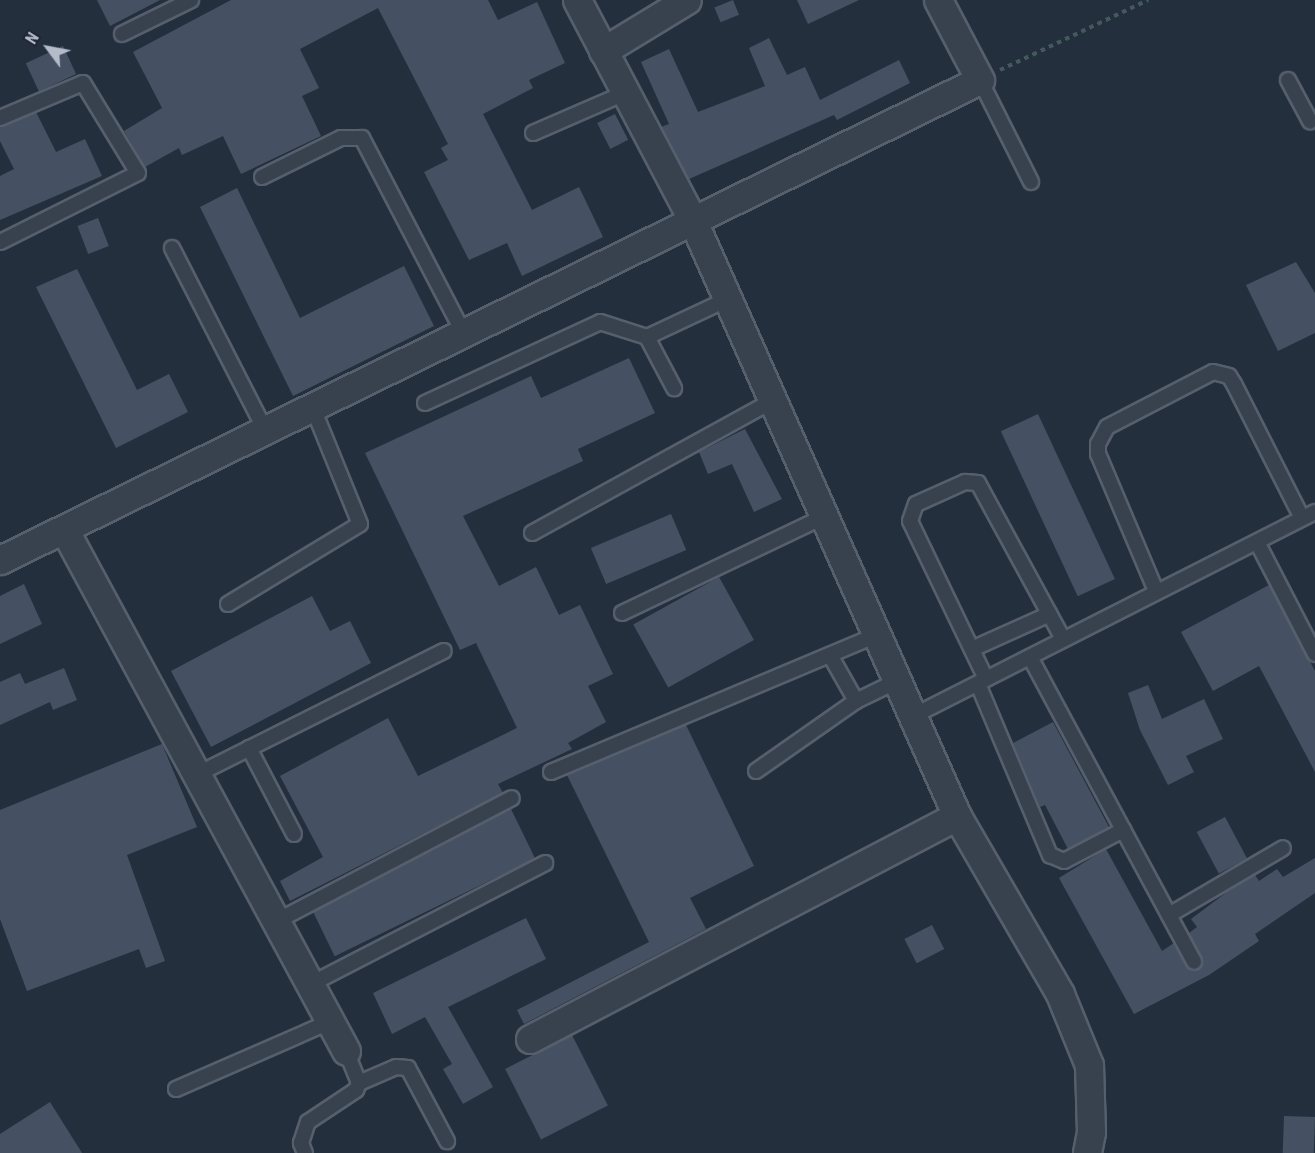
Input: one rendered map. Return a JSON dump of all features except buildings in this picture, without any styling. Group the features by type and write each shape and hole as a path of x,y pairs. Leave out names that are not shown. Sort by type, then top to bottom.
{"street":[{"path":"577,0 693,221 957,816 1060,994 1089,1065 1091,1132 1087,1153"},
{"path":"603,51 687,0"},
{"path":"0,560 64,531 980,80 938,0"},
{"path":"64,531 346,1051"},
{"path":"531,1039 957,816"}],"lane":[{"path":"122,34 191,0"},
{"path":"980,80 1031,182"},
{"path":"1288,80 1313,123"},
{"path":"0,118 83,82 138,173 0,242"},
{"path":"533,133 625,93"},
{"path":"262,177 341,138 362,138 464,334"},
{"path":"172,248 266,432"},
{"path":"425,403 600,322 647,337 728,299"},
{"path":"647,337 674,388"},
{"path":"1156,591 1098,454 1098,444 1107,427 1213,372 1228,376 1234,384 1302,519"},
{"path":"532,533 772,401"},
{"path":"228,604 360,524 313,408"},
{"path":"1063,639 978,483 964,482 916,504 910,521 972,650 1050,855 1064,861 1123,830"},
{"path":"913,716 1315,512"},
{"path":"622,614 823,517"},
{"path":"1257,542 1315,654"},
{"path":"972,650 1050,614"},
{"path":"551,772 877,635"},
{"path":"196,775 444,651"},
{"path":"831,655 856,701"},
{"path":"1030,657 1194,962"},
{"path":"756,771 856,701 897,681"},
{"path":"249,748 294,834"},
{"path":"275,922 512,798"},
{"path":"1169,915 1283,848"},
{"path":"309,985 545,863"},
{"path":"176,1089 329,1022"},
{"path":"346,1051 359,1083"},
{"path":"304,1153 300,1143 308,1122 356,1090 359,1083 396,1067 408,1068 416,1075 447,1141"}],"path":[{"path":"980,80 1148,0"}]}
